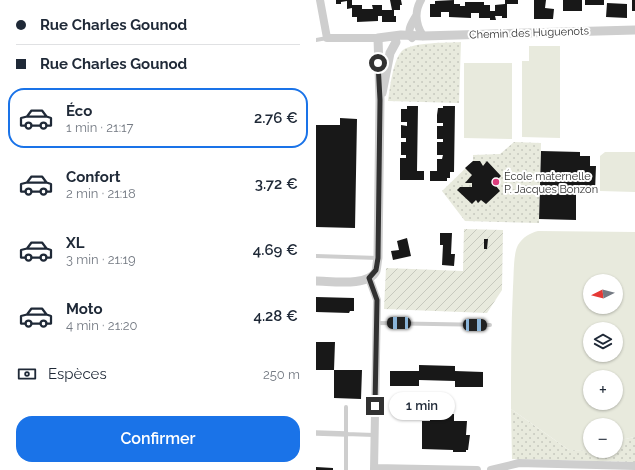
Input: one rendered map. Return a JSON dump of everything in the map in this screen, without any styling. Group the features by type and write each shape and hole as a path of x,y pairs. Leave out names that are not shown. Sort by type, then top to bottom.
{"street":[{"path":"320,0 327,38"},
{"path":"411,37 409,30 421,0"},
{"path":"416,15 416,22 423,36"},
{"name":"Chemin des Huguenots","path":"327,38 386,39 423,36 635,30"},
{"name":"Chemin des Huguenots","path":"386,39 401,35 411,37"},
{"path":"380,100 386,78 390,53 386,39"},
{"path":"316,281 358,282 369,278 376,270 378,258 380,100 386,39"},
{"path":"369,278 377,300 374,469 477,470"},
{"path":"316,433 346,434"},
{"path":"491,470 519,463 635,466"}],"lane":[{"path":"316,40 327,38"},
{"path":"316,256 378,258"},
{"path":"376,323 490,325"},
{"path":"346,407 346,470"},
{"path":"346,434 375,435"}],"shaded area":[{"path":"461,42 459,103 388,101 394,66 403,50 408,47 422,44"},
{"path":"529,46 560,46 560,138 522,137 522,61 529,61"},
{"path":"464,63 512,63 512,139 464,138"},
{"name":"École maternelle P. Jacques Bonzon","path":"514,142 541,143 539,223 465,221 442,191 473,161 473,155 500,154"},
{"path":"605,152 635,152 635,192 600,191 600,156"},
{"path":"464,229 503,230 502,290 487,313 384,309 386,268 463,271"},
{"path":"538,231 635,232 635,437 623,439 623,418 583,418 583,451 569,450 511,409 511,333 514,259 518,245 527,236"},
{"path":"511,409 569,450 583,450 583,458 623,458 623,439 635,437 635,462 512,459"}],"building":[{"path":"336,0 352,0 352,5 362,5 362,9 373,9 372,5 382,5 382,10 392,10 390,0 401,0 402,5 400,5 400,10 394,10 396,22 382,22 382,16 378,16 378,21 357,22 357,17 352,17 352,8 347,9 347,1 341,2 341,4 336,4"},
{"path":"454,0 454,4 460,4 460,6 465,6 465,2 484,2 484,5 490,5 490,11 495,11 495,5 505,4 505,0 518,0 518,4 507,4 507,18 495,16 496,20 490,20 490,18 479,18 479,13 471,13 471,18 449,17 449,12 441,12 441,17 430,17 430,4 435,4 435,1"},
{"path":"534,0 546,0 545,8 554,9 553,19 534,19"},
{"path":"563,0 582,0 582,11 563,11"},
{"path":"585,0 604,0 604,5 585,5"},
{"path":"632,0 635,0 635,11 632,11"},
{"path":"607,3 627,4 627,18 606,17"},
{"path":"407,106 418,106 417,171 424,171 424,180 400,180 400,158 406,158 406,155 401,155 401,142 406,142 406,138 401,138 401,125 407,126 407,122 401,122 401,109 407,109"},
{"path":"443,106 455,106 454,172 450,172 450,178 447,178 447,181 430,181 430,171 437,171 437,159 442,159 443,155 437,155 437,142 443,142 443,139 437,139 437,126 443,126 443,123 437,123 437,115 438,108 443,108"},
{"path":"340,118 357,119 355,228 316,227 316,125 340,125"},
{"path":"541,151 580,152 580,156 590,156 590,166 596,166 595,191 576,190 576,220 539,219"},
{"path":"473,161 480,161 483,166 487,161 501,176 497,180 499,183 496,186 500,191 486,204 481,200 478,203 476,200 472,204 457,190 460,187 472,187 472,183 465,183 472,175 465,168"},
{"path":"440,233 452,233 451,254 455,254 454,266 442,265 443,245 440,245"},
{"path":"407,238 411,256 393,260 391,251 399,250 397,241"},
{"path":"484,239 488,239 487,249 484,249"},
{"path":"316,297 354,298 354,311 350,311 349,313 316,312"},
{"path":"316,342 335,342 334,370 316,370"},
{"path":"419,365 455,366 455,371 483,372 483,387 455,387 455,381 419,380 419,386 390,386 390,371 419,371"},
{"path":"334,370 362,370 361,399 334,398"},
{"path":"430,414 454,414 454,421 467,421 466,435 470,435 468,450 466,450 466,452 422,449 422,421 430,421"},
{"path":"316,467 333,468 333,470 316,470"}],"place":[{"name":"École maternelle P. Jacques Bonzon","path":"496,182"}],"route":[{"path":"375,406 377,300 369,278 376,270 378,258 380,100 378,63"}]}
